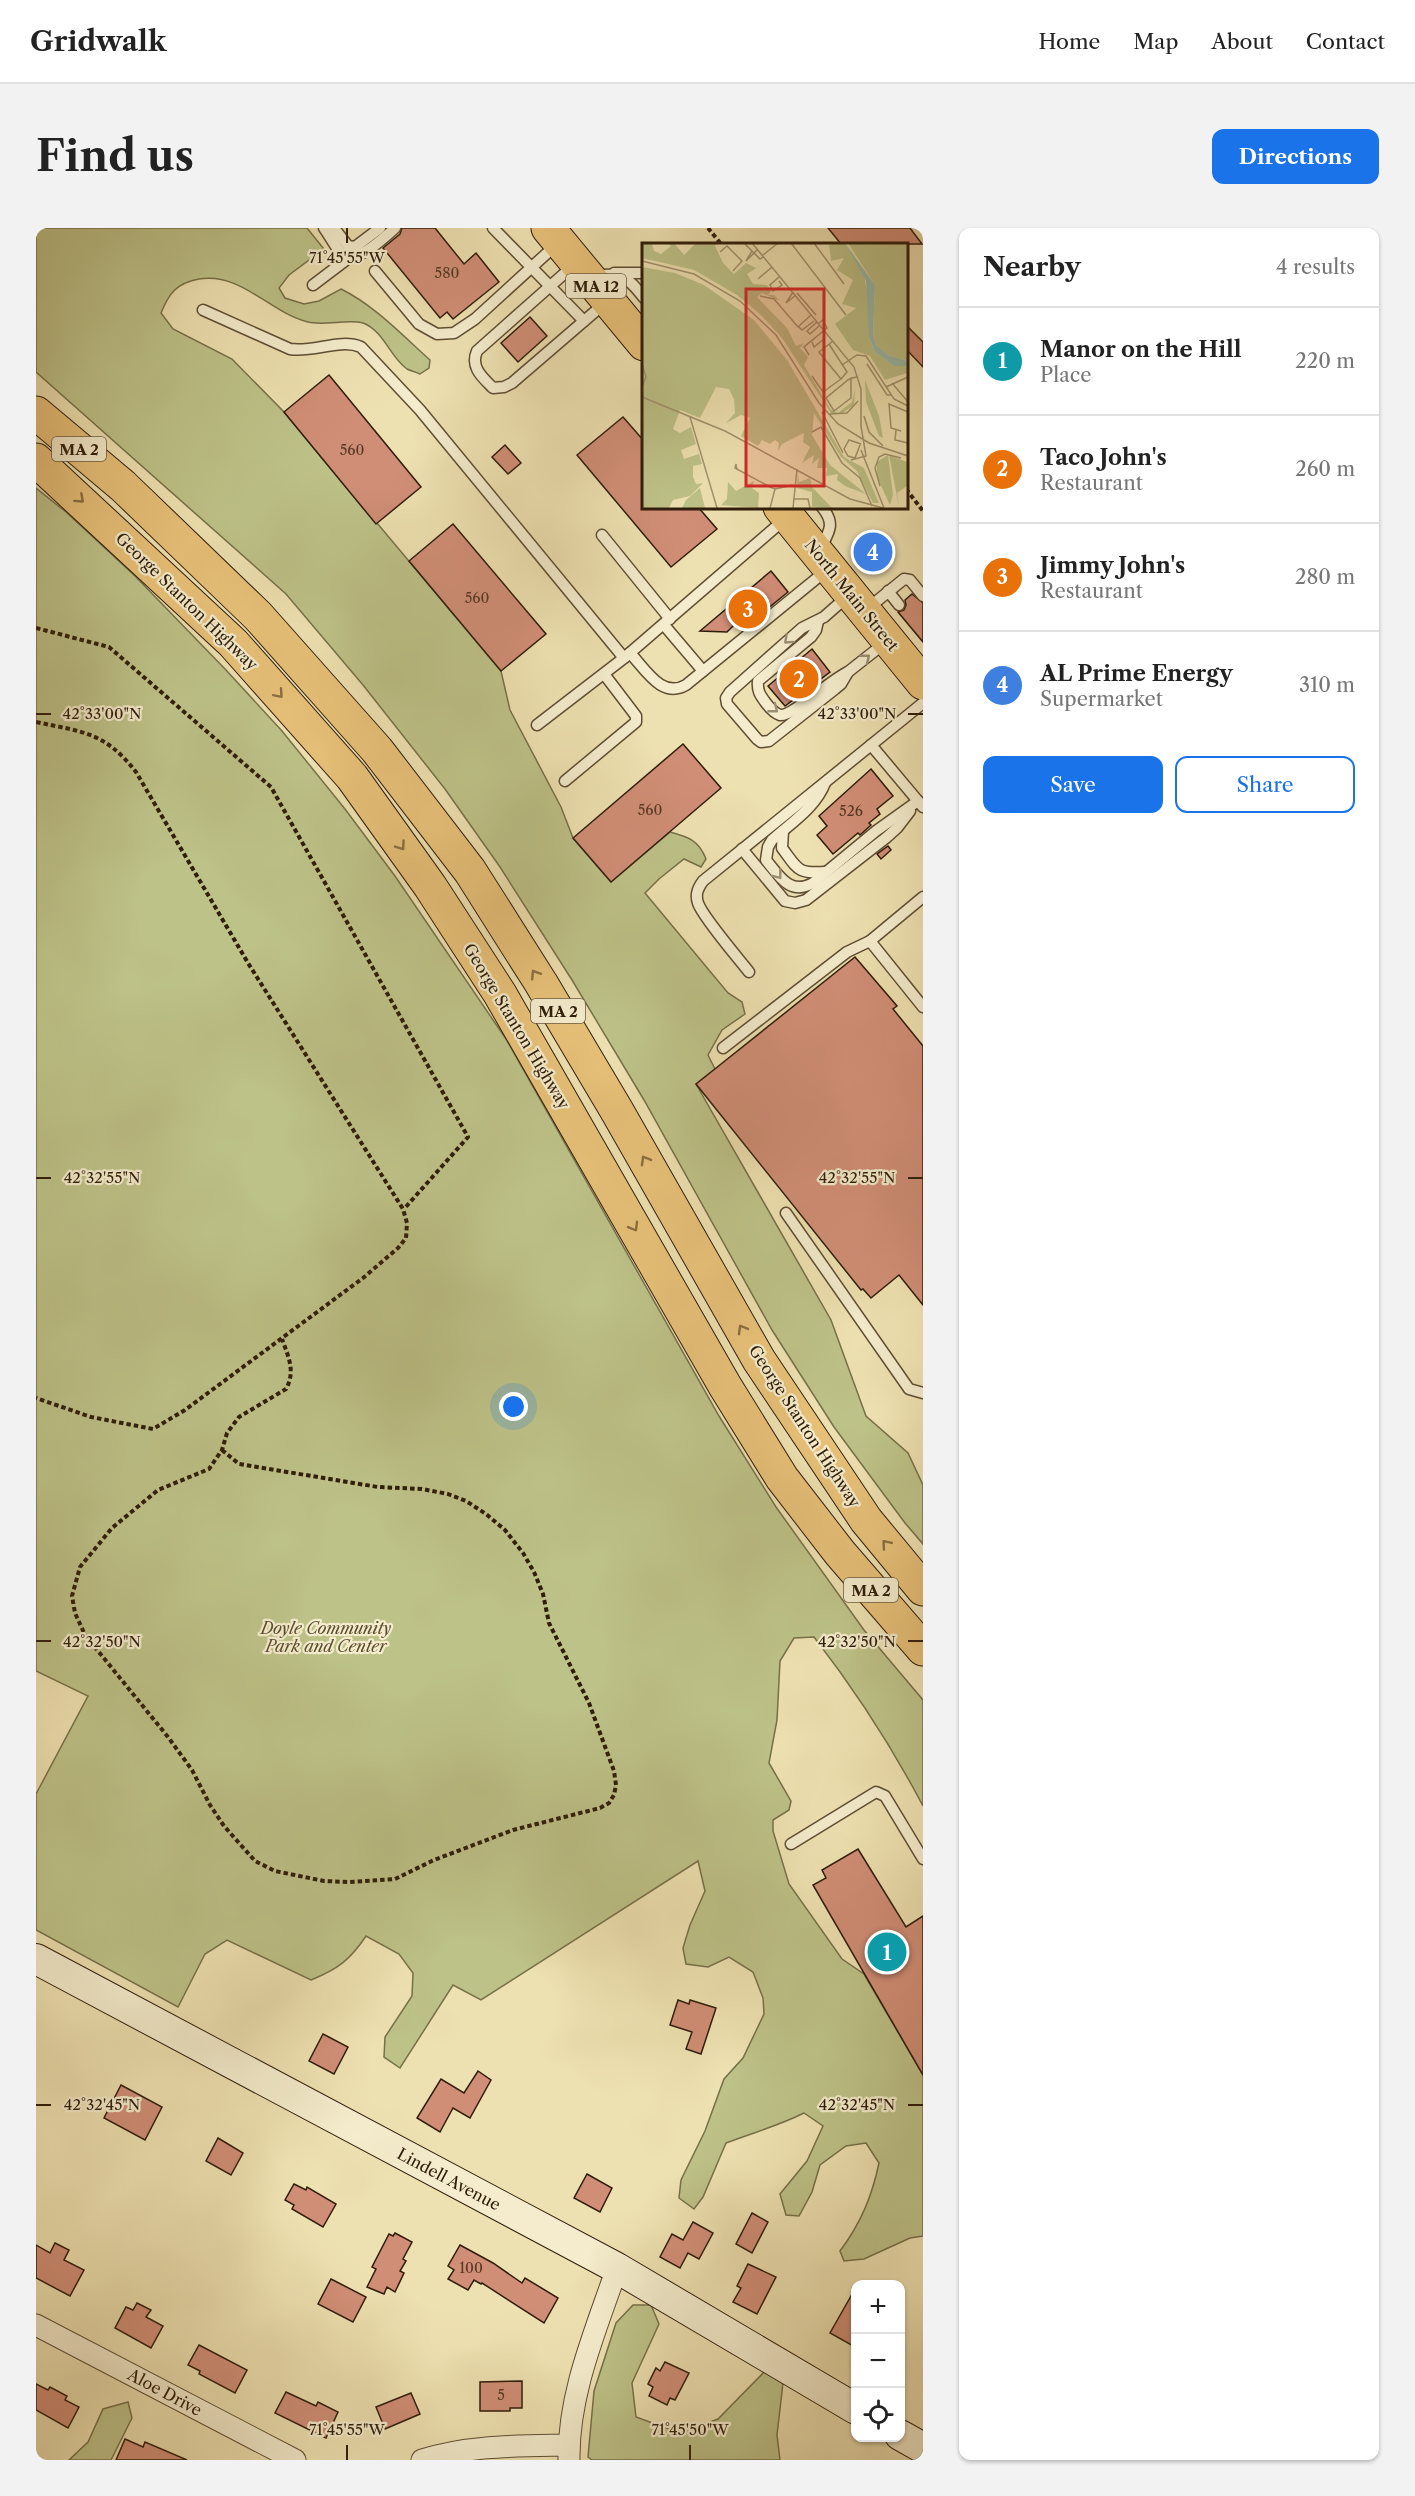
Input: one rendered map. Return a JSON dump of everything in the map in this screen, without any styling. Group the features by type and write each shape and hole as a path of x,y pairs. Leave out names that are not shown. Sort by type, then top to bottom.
{"highway":[{"name":"MA 12","path":"583,272 642,342"},
{"name":"George Stanton Highway","path":"36,413 123,486 258,616 377,750 470,871 541,983 617,1111 759,1360 866,1520 923,1589"},
{"name":"George Stanton Highway","path":"36,460 234,643 352,777 430,886 500,994 725,1386 782,1478 840,1553 912,1638 923,1661"},
{"name":"North Main Street","path":"784,512 824,560 868,598 889,639 923,682"}],"street":[{"name":"Lindell Avenue","path":"36,1959 617,2268 851,2407"},
{"path":"422,2460 461,2450 489,2446 569,2452 579,2382 617,2268"},
{"name":"Aloe Drive","path":"36,2325 294,2460"},
{"path":"905,2438 923,2448"}],"lane":[{"path":"324,228 343,255 350,257"},
{"path":"334,228 348,246 355,247 380,228"},
{"path":"313,285 350,257 367,251 395,228"},
{"path":"494,228 550,286"},
{"path":"375,271 419,324 437,334 454,333 476,319 532,267 583,272 642,273"},
{"path":"583,272 512,383 504,387 493,388 476,369 474,361 477,351 550,286 583,272 632,283 642,296"},
{"path":"550,286 583,272"},
{"path":"203,310 290,349 304,350 353,344 361,347 420,410 627,656 659,684 670,690 680,688 703,671 824,560 831,527 830,508"},
{"path":"823,508 830,520"},
{"path":"537,725 627,656 667,622 784,512"},
{"path":"602,535 703,671"},
{"path":"848,672 835,689 769,741 764,742 757,739 727,704 726,698 730,692 802,628 904,579 908,579 923,596"},
{"path":"868,598 899,604"},
{"path":"818,621 811,637 758,681 760,696 777,713 782,715 792,713 828,683 848,672 889,639"},
{"path":"565,780 636,722 636,716 604,674"},
{"path":"749,972 700,908 696,893 703,881 923,703"},
{"path":"871,745 920,804"},
{"path":"826,781 821,794 814,802 772,840 766,855 766,860 791,887 807,886 920,804"},
{"path":"742,849 785,901 800,902 806,900 897,828 920,804"},
{"path":"783,831 782,848 798,869 806,873 825,872"},
{"path":"723,1048 847,952 870,941 923,897"},
{"path":"870,941 923,1007"},
{"path":"786,1213 909,1389 923,1393"},
{"path":"791,1844 876,1792 885,1796 923,1859"}],"path":[{"path":"708,228 720,243"},
{"path":"908,492 923,511"},
{"path":"36,628 109,647 271,787 468,1137 403,1209"},
{"path":"36,722 78,731 103,740 120,752 136,772 248,963 403,1209 406,1238 398,1248 282,1339 185,1410 153,1429 91,1417 36,1398"},
{"path":"222,1450 239,1464 378,1487 422,1489 448,1494 466,1501 505,1530 534,1572 543,1594 549,1623 589,1703 614,1771 616,1785 609,1803 600,1808 513,1830 434,1860 395,1879 324,1881 275,1872 255,1861 219,1819 192,1770 168,1737 85,1635 75,1613 72,1596 80,1567 111,1528 158,1490 208,1469 222,1450 227,1433 239,1417 280,1393 290,1382 291,1365 282,1339"}],"green space":[{"path":"36,228 307,228 324,249 289,275 279,288 285,298 304,304 319,301 341,289 377,312 430,360 429,368 420,374 401,364 382,338 363,323 308,322 280,310 242,287 214,278 199,279 179,286 167,300 161,313 173,329 232,359 284,412 501,671 510,710 561,807 573,838 611,882 670,832 692,840 700,847 706,859 701,867 684,859 645,893 728,993 742,1002 745,1014 722,1030 708,1055 715,1069 696,1084 831,1320 866,1416 908,1453 923,1485 923,1544 834,1427 772,1330 644,1100 572,980 500,867 445,789 363,685 286,594 36,372"},
{"name":"Doyle Community Park and Center","path":"36,488 66,512 134,575 226,670 282,731 395,876 506,1039 719,1416 776,1507 864,1630 923,1700 923,1806 872,1719 814,1637 794,1638 780,1661 777,1720 769,1763 791,1801 789,1810 773,1820 773,1831 789,1884 842,1959 864,1974 923,2075 923,2236 910,2238 864,2259 844,2261 840,2251 865,2209 879,2163 866,2143 846,2146 820,2165 812,2192 799,2216 786,2215 780,2194 807,2161 823,2126 804,2113 726,2143 703,2197 694,2209 679,2198 681,2180 705,2131 724,2079 743,2058 764,2014 763,1998 753,1972 729,1957 708,1967 686,1964 683,1948 705,1891 698,1861 481,2000 453,1985 400,2068 384,2057 385,2037 412,1996 413,1973 399,1954 366,1936 343,1963 311,1980 227,1940 205,1954 178,2007 36,1930 36,1794 88,1696 36,1671"},
{"path":"633,2305 651,2305 659,2324 632,2383 636,2417 680,2433 718,2419 768,2368 783,2383 777,2435 780,2460 592,2460 588,2457 594,2391 616,2323"},
{"path":"128,2402 132,2418 111,2460 69,2460 88,2442 103,2409"}],"building":[{"path":"402,228 435,228 464,264 476,253 499,282 453,319 447,312 440,318 383,248 400,234"},
{"path":"828,228 910,228 922,244 908,243 840,243"},
{"path":"530,317 547,336 518,362 501,343"},
{"path":"908,327 923,342 923,367 908,351"},
{"path":"329,375 421,487 376,524 284,412"},
{"path":"623,417 642,439 642,508 699,508 717,529 671,567 577,455"},
{"path":"505,445 521,463 508,474 492,457"},
{"path":"453,524 546,634 501,671 409,561"},
{"path":"873,533 892,552 873,570 855,551"},
{"path":"771,571 788,592 744,628 734,625 727,632 700,631"},
{"path":"912,594 923,603 923,642 898,612 904,610 905,600"},
{"path":"812,649 830,672 785,706 768,686"},
{"path":"683,744 721,788 611,882 573,838"},
{"path":"871,769 893,796 877,809 880,814 869,823 871,825 833,854 817,835 827,826 819,816"},
{"path":"888,846 891,850 881,859 877,854"},
{"path":"855,957 897,1006 893,1009 923,1046 923,1305 899,1275 871,1298 863,1289 861,1290 696,1084"},
{"path":"858,1849 906,1927 923,1916 923,2075 813,1885 826,1878 822,1870"},
{"path":"678,2000 689,2004 690,2000 716,2008 701,2054 686,2049 692,2032 670,2025"},
{"path":"323,2034 348,2047 334,2074 309,2061"},
{"path":"478,2071 491,2080 470,2118 453,2108 440,2132 417,2118 441,2079 464,2093"},
{"path":"121,2085 162,2107 145,2140 104,2118"},
{"path":"218,2138 243,2153 231,2175 206,2161"},
{"path":"587,2174 612,2188 600,2212 574,2198"},
{"path":"294,2184 306,2190 307,2187 336,2204 323,2227 292,2209 294,2205 285,2200"},
{"path":"752,2213 768,2222 752,2253 736,2244"},
{"path":"693,2222 713,2233 699,2259 688,2253 680,2268 660,2257 672,2234 683,2240"},
{"path":"395,2233 412,2242 403,2259 406,2261 400,2271 404,2273 395,2292 387,2287 384,2294 367,2287 376,2269 372,2267 389,2234 393,2236"},
{"path":"55,2243 69,2250 64,2260 84,2270 70,2296 36,2278 36,2245 50,2253"},
{"path":"460,2245 493,2263 522,2283 525,2278 558,2298 544,2323 482,2283 474,2280 468,2290 448,2279 454,2270 448,2266"},
{"path":"748,2264 776,2277 757,2314 733,2302 741,2288 737,2286"},
{"path":"331,2279 366,2297 353,2322 318,2304"},
{"path":"851,2296 851,2345 830,2333"},
{"path":"137,2303 151,2310 146,2317 163,2326 151,2348 115,2328 126,2307 133,2310"},
{"path":"199,2345 247,2370 235,2393 199,2374 200,2371 188,2365"},
{"path":"665,2362 689,2373 675,2400 670,2398 667,2405 649,2396 653,2387 648,2384 656,2368 660,2371"},
{"path":"522,2381 522,2408 510,2408 510,2411 480,2411 480,2382"},
{"path":"36,2384 48,2390 50,2387 67,2396 65,2400 79,2407 68,2428 36,2410"},
{"path":"286,2392 316,2406 318,2402 338,2412 326,2438 275,2413"},
{"path":"411,2393 420,2414 385,2429 376,2407"},
{"path":"125,2439 143,2447 145,2442 187,2460 116,2460"}],"place":[{"name":"AL Prime Energy","path":"873,552"},
{"name":"Jimmy John's","path":"748,609"},
{"name":"Taco John's","path":"799,679"},
{"name":"Manor on the Hill","path":"887,1952"}]}
